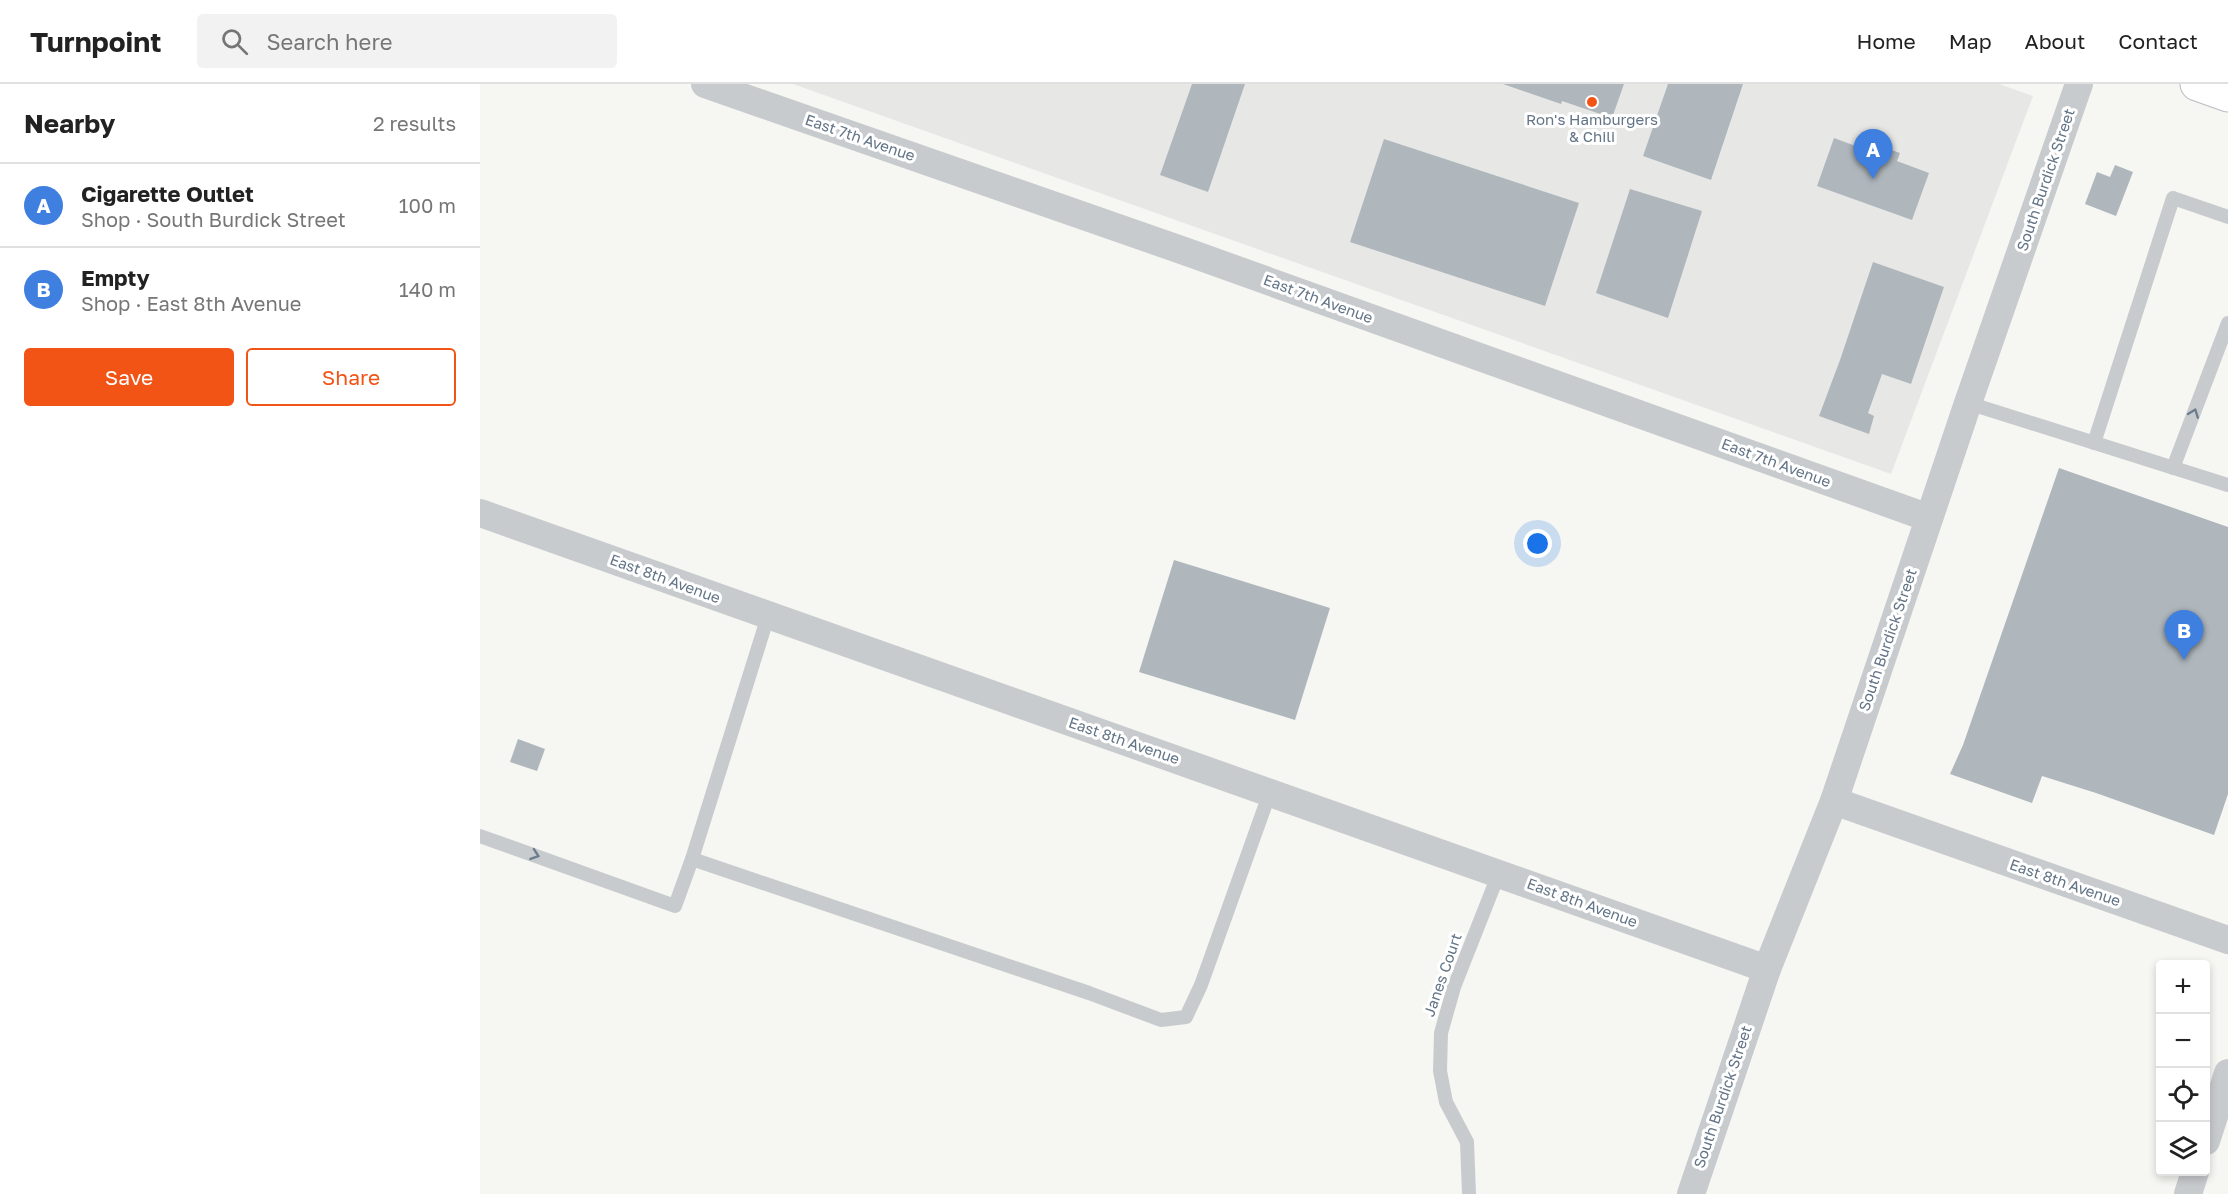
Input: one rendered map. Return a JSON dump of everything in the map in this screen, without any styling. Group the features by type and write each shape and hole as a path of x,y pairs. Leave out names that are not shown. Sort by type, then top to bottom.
{"main road":[{"path":"2197,84 2228,95"}],"street":[{"name":"East 7th Avenue","path":"705,84 1187,252 1929,518"},
{"name":"South Burdick Street","path":"1691,1194 1767,969 1834,801 1968,403 2079,84"},
{"name":"East 8th Avenue","path":"480,513 1767,969"},
{"name":"East 8th Avenue","path":"1834,801 2228,940"},
{"path":"2210,1126 2228,1072"},
{"path":"2188,1194 2194,1176"}],"lane":[{"path":"2094,443 2173,198 2228,217"},
{"path":"2173,468 2228,322"},
{"path":"1968,403 2228,485"},
{"path":"480,836 675,906 692,859 768,616"},
{"path":"692,859 1089,993 1161,1020 1186,1017 1201,985 1270,792"},
{"name":"Janes Court","path":"1469,1194 1467,1142 1446,1102 1440,1071 1441,1033 1454,987 1499,873"}],"shaded area":[{"path":"793,84 1999,84 2033,96 1891,474"}],"building":[{"path":"1192,84 1245,84 1208,192 1160,175"},
{"name":"Ron's Hamburgers & Chili","path":"1503,84 1624,84 1612,118 1562,101 1561,104"},
{"path":"1668,84 1743,84 1711,180 1643,156"},
{"path":"1834,138 1872,152 1875,144 1900,153 1897,161 1929,173 1912,220 1817,186"},
{"path":"1384,139 1579,203 1545,306 1350,242"},
{"path":"2115,165 2133,172 2116,216 2085,204 2097,172 2110,177"},
{"path":"1630,189 1702,211 1668,318 1596,293"},
{"path":"1873,262 1944,287 1911,384 1882,374 1868,413 1874,416 1869,434 1819,416"},
{"path":"2059,468 2228,527 2228,794 2214,835 2042,776 2032,803 1950,774 1963,745"},
{"path":"1174,560 1330,608 1295,720 1139,672"},
{"path":"518,739 545,749 537,771 510,762"}],"place":[{"name":"Ron's Hamburgers & Chili","path":"1592,102"},
{"name":"Cigarette Outlet","path":"1873,179"},
{"name":"Empty","path":"2184,660"}]}
